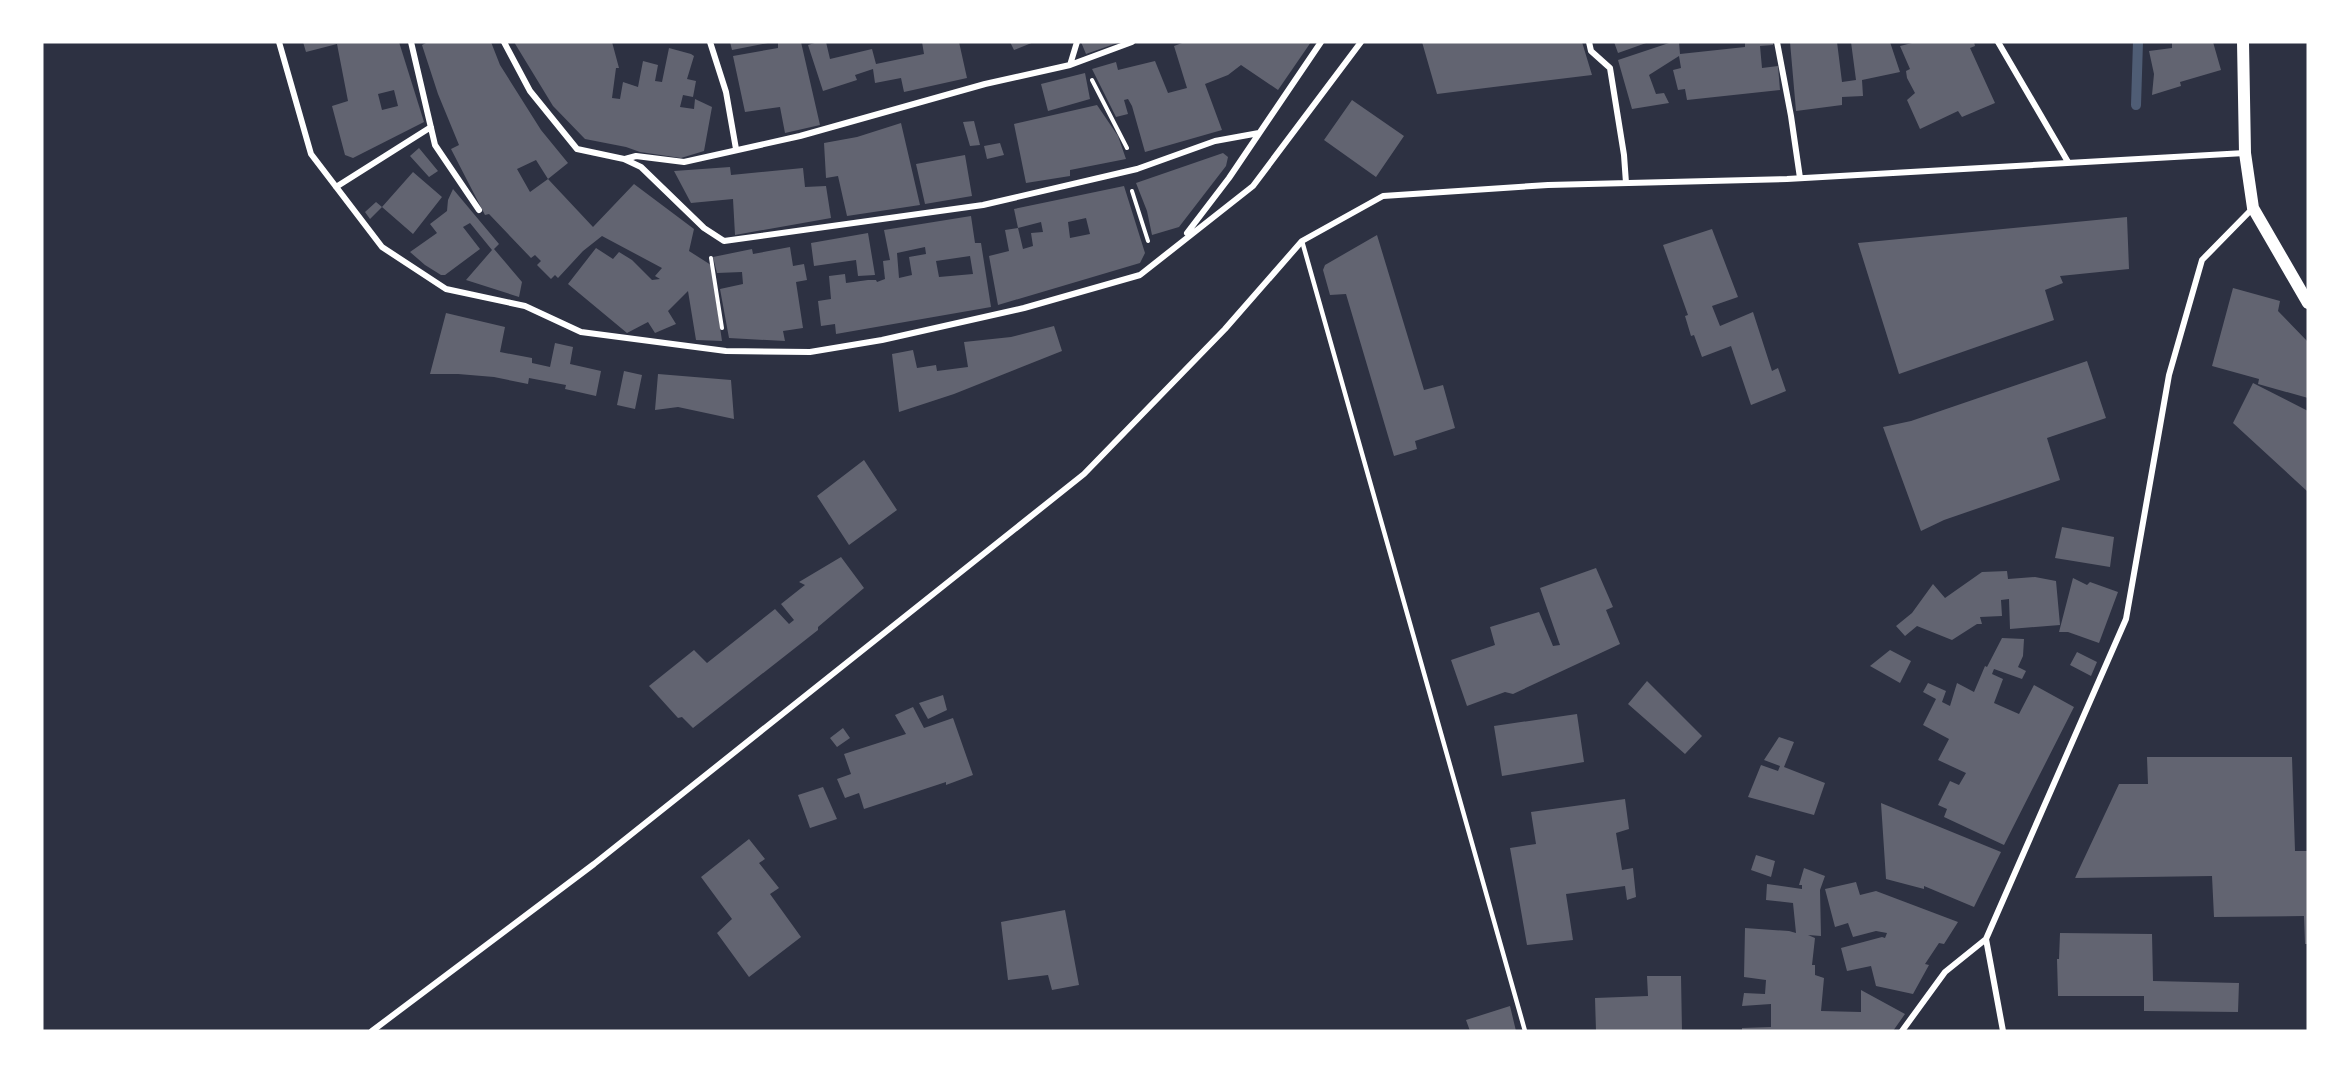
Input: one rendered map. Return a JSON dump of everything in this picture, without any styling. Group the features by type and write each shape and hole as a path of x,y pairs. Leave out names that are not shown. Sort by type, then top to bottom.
{"main road":[{"path":"2243,42 2246,153 2253,208 2308,303"}],"street":[{"path":"279,42 311,154 382,247 446,290 525,306 581,332 726,351 810,352 882,340 1024,308 1140,275 1181,240 1253,186 1361,42"},
{"path":"411,42 435,145 479,210"},
{"path":"504,42 530,91 577,149 624,159 641,167 704,228 723,241 983,205 1137,169 1215,141 1259,133"},
{"path":"710,42 726,92 736,149"},
{"path":"1070,64 1077,42"},
{"path":"624,159 636,156 684,162 810,133 985,84 1082,61 1132,42"},
{"path":"1181,240 1229,178 1321,42"},
{"path":"1589,42 1591,51 1610,68 1624,154 1626,183"},
{"path":"1777,42 1800,178"},
{"path":"1998,42 2068,162"},
{"path":"336,187 431,127"},
{"path":"372,1031 594,864 1084,474 1226,329 1302,241 1383,196 1548,185 1800,178 2246,153"},
{"path":"1902,1031 1945,972 1986,939 2126,619 2169,375 2202,260 2253,208"},
{"path":"1986,939 2003,1031"}],"lane":[{"path":"1302,241 1526,1031"}],"path":[{"path":"1082,61 1137,169"},
{"path":"1125,171 1155,262"},
{"path":"714,234 709,247 726,351"}],"building":[{"path":"303,42 399,42 424,122 353,158 345,155 332,106 348,101 337,44 306,52","holes":["394,90 398,106 382,110 378,94"]},
{"path":"428,42 491,42 500,65 541,130 568,163 548,179 593,227 634,184 694,229 689,251 711,265 722,341 696,340 688,291 668,311 676,324 655,333 648,322 627,333 568,284 596,248 613,259 619,252 632,260 652,280 660,279 655,276 662,268 602,236 583,251 558,278 555,275 551,279 537,265 541,261 535,255 531,258 489,214 485,215 451,149 459,145 438,94 422,45","holes":["536,160 548,179 530,192 517,169"]},
{"path":"514,42 612,42 619,68 616,68 612,98 620,99 623,82 638,87 643,61 658,65 655,81 662,82 669,48 691,54 694,56 687,79 696,81 693,97 683,95 680,107 694,109 695,99 712,107 704,151 681,158 640,152 585,139 553,106"},
{"path":"730,42 768,42 768,43 732,50"},
{"path":"778,42 801,42 820,125 785,133 780,107 745,112 733,56 778,48"},
{"path":"826,42 830,59 872,49 876,64 924,54 922,42 959,42 967,78 904,92 901,78 875,83 873,69 855,75 857,80 823,91 808,45"},
{"path":"1010,42 1034,42 1014,50"},
{"path":"1081,42 1120,42 1086,54"},
{"path":"1185,42 1311,42 1278,90 1241,65 1228,75 1205,84 1222,130 1145,152 1128,99 1124,100 1128,114 1116,117 1092,69 1116,62 1118,70 1155,61 1168,93 1187,88 1174,46"},
{"path":"1422,42 1582,42 1592,75 1437,94"},
{"path":"1614,42 1649,42 1618,53"},
{"path":"1672,42 1679,42 1680,54 1745,47 1745,42 1773,42 1773,45 1760,46 1762,68 1778,66 1780,90 1687,100 1685,89 1678,90 1673,70 1681,68 1679,56 1649,75 1656,94 1664,93 1669,103 1632,109 1618,60"},
{"path":"1790,42 1837,42 1842,82 1856,80 1851,42 1890,42 1900,72 1862,80 1863,96 1842,97 1842,105 1796,111"},
{"path":"1916,42 1974,42 1975,46 1970,48 1995,103 1962,117 1958,111 1920,129 1907,100 1915,93 1907,78 1906,71 1910,69 1900,46"},
{"path":"2172,42 2213,42 2221,70 2180,82 2181,86 2152,95 2154,74 2149,51 2172,48"},
{"path":"1085,73 1090,99 1048,111 1041,84"},
{"path":"1352,100 1404,136 1376,177 1324,140"},
{"path":"1097,105 1118,136 1126,159 1070,170 1070,176 1026,183 1014,124"},
{"path":"974,121 980,145 970,146 963,122"},
{"path":"901,123 920,205 847,216 838,176 826,178 824,143 857,137"},
{"path":"1000,143 1004,155 987,159 984,146"},
{"path":"419,148 438,171 429,177 410,156"},
{"path":"1223,153 1228,157 1226,166 1179,227 1152,235 1147,211 1136,183"},
{"path":"965,155 972,196 925,204 916,164"},
{"path":"730,167 731,175 803,168 805,187 826,186 831,218 735,235 733,199 691,203 674,171"},
{"path":"413,172 442,197 413,234 382,207"},
{"path":"1124,186 1145,253 1140,263 998,305 989,256 1009,251 1005,230 1018,228 1014,209","holes":["1086,218 1090,234 1070,238 1068,222","1041,222 1043,232 1031,233 1033,246 1023,249 1018,228"]},
{"path":"453,189 499,244 494,249 522,282 519,297 466,280 492,250 470,223 463,227 480,249 445,275 425,265 410,252 437,233 430,224 447,211 448,200"},
{"path":"376,202 382,207 370,219 365,212"},
{"path":"971,216 975,243 981,243 991,307 836,334 835,324 821,326 818,301 831,299 829,276 845,274 846,283 868,280 877,282 885,279 883,261 890,260 884,230","holes":["925,247 926,254 909,257 912,275 899,278 897,253","970,256 973,274 939,277 936,261"]},
{"path":"2127,217 2129,269 2060,276 2063,283 2045,290 2054,320 1899,374 1858,243"},
{"path":"1712,229 1738,297 1712,306 1720,326 1753,312 1772,371 1778,368 1786,391 1751,405 1731,346 1702,357 1694,335 1691,336 1685,316 1688,315 1663,245"},
{"path":"868,233 875,275 858,276 856,260 814,266 811,243"},
{"path":"1377,235 1424,390 1443,385 1455,428 1415,441 1417,449 1394,456 1346,294 1330,295 1323,270 1325,265"},
{"path":"790,247 793,266 804,264 807,280 796,282 803,328 783,331 785,341 729,338 720,289 743,284 742,272 717,273 713,257 752,249 753,254"},
{"path":"2233,288 2280,301 2278,311 2308,342 2308,398 2258,384 2259,379 2212,366"},
{"path":"446,313 505,327 500,352 532,358 532,363 550,367 555,343 573,347 570,364 601,371 596,396 565,389 566,385 529,378 528,384 494,377 430,374"},
{"path":"1054,326 1062,351 954,394 899,412 892,354 913,350 917,368 936,365 937,371 968,367 964,342 1011,337"},
{"path":"2087,361 2106,418 2047,438 2060,480 1944,520 1921,531 1883,427 1911,421"},
{"path":"624,371 642,375 635,409 617,405"},
{"path":"658,374 731,380 734,419 678,407 655,410"},
{"path":"2253,383 2308,411 2308,492 2233,423"},
{"path":"864,460 897,510 849,545 817,496"},
{"path":"2062,527 2114,537 2110,567 2055,558"},
{"path":"841,557 864,588 818,627 818,630 693,728 682,717 678,718 649,686 694,650 707,663 775,609 789,624 794,620 781,604 805,585 799,582"},
{"path":"1596,568 1613,607 1606,610 1620,644 1513,694 1505,692 1467,706 1451,660 1495,645 1490,627 1539,612 1553,646 1560,645 1540,588"},
{"path":"2007,571 2008,579 2035,577 2056,581 2060,625 2010,629 2009,599 2001,600 2002,616 1980,617 1982,624 1977,624 1952,640 1917,626 1905,636 1896,626 1912,613 1933,584 1945,598 1982,572"},
{"path":"2073,578 2087,585 2090,582 2118,592 2099,643 2068,632 2059,632"},
{"path":"2002,638 2024,639 2023,656 2018,667 2026,671 2022,679 1994,669 1992,674 2003,679 1994,703 2019,714 2034,685 2074,707 2004,845 1944,817 1947,809 1938,805 1950,781 1959,785 1966,773 1938,760 1949,739 1923,725 1936,699 1923,692 1928,683 1946,691 1942,702 1950,706 1957,683 1974,692 1985,666 1987,667"},
{"path":"1890,650 1911,661 1900,683 1870,666"},
{"path":"2077,652 2097,662 2091,676 2070,665"},
{"path":"1647,681 1702,736 1685,754 1628,704"},
{"path":"943,695 947,710 928,719 919,703"},
{"path":"913,707 924,728 953,718 973,775 864,809 859,793 845,798 837,779 851,774 844,754 906,734 895,715"},
{"path":"1577,714 1584,762 1502,776 1494,726"},
{"path":"843,728 850,738 837,747 830,738"},
{"path":"1779,737 1794,742 1784,767 1825,783 1814,815 1748,797 1761,765 1778,771 1780,766 1764,760"},
{"path":"2147,757 2292,757 2295,851 2308,851 2308,944 2305,944 2304,916 2214,917 2212,876 2075,878 2119,784 2148,784"},
{"path":"823,787 837,819 810,828 798,795"},
{"path":"1625,799 1629,829 1616,833 1622,870 1633,868 1636,897 1627,900 1625,886 1566,894 1573,940 1527,945 1510,848 1536,844 1531,812"},
{"path":"1881,803 2001,852 1974,907 1924,886 1924,889 1886,879"},
{"path":"749,839 765,859 759,863 779,888 770,894 801,937 749,977 717,933 732,919 701,877"},
{"path":"1756,855 1775,861 1771,877 1751,870"},
{"path":"1804,868 1825,876 1820,890 1821,936 1808,935 1815,938 1812,965 1815,965 1815,975 1824,978 1821,1011 1861,1012 1861,990 1905,1014 1893,1031 1742,1031 1742,1028 1771,1027 1771,1004 1742,1006 1744,993 1765,994 1766,980 1744,977 1745,928 1796,933 1793,903 1766,900 1767,884 1802,889 1802,885 1799,885"},
{"path":"1856,882 1860,895 1876,891 1958,922 1944,944 1939,943 1925,964 1929,965 1913,994 1876,986 1871,966 1847,971 1841,948 1885,938 1887,933 1876,931 1853,937 1848,923 1835,927 1825,889"},
{"path":"1065,910 1079,985 1052,990 1048,975 1008,980 1001,922"},
{"path":"2060,933 2152,934 2153,981 2239,983 2238,1012 2144,1011 2144,996 2058,996 2057,959 2059,959"},
{"path":"1647,976 1681,976 1682,1031 1596,1031 1595,998 1648,996"},
{"path":"1510,1006 1516,1031 1470,1031 1466,1020"}],"waterway":[{"path":"2136,105 2138,42"}]}
